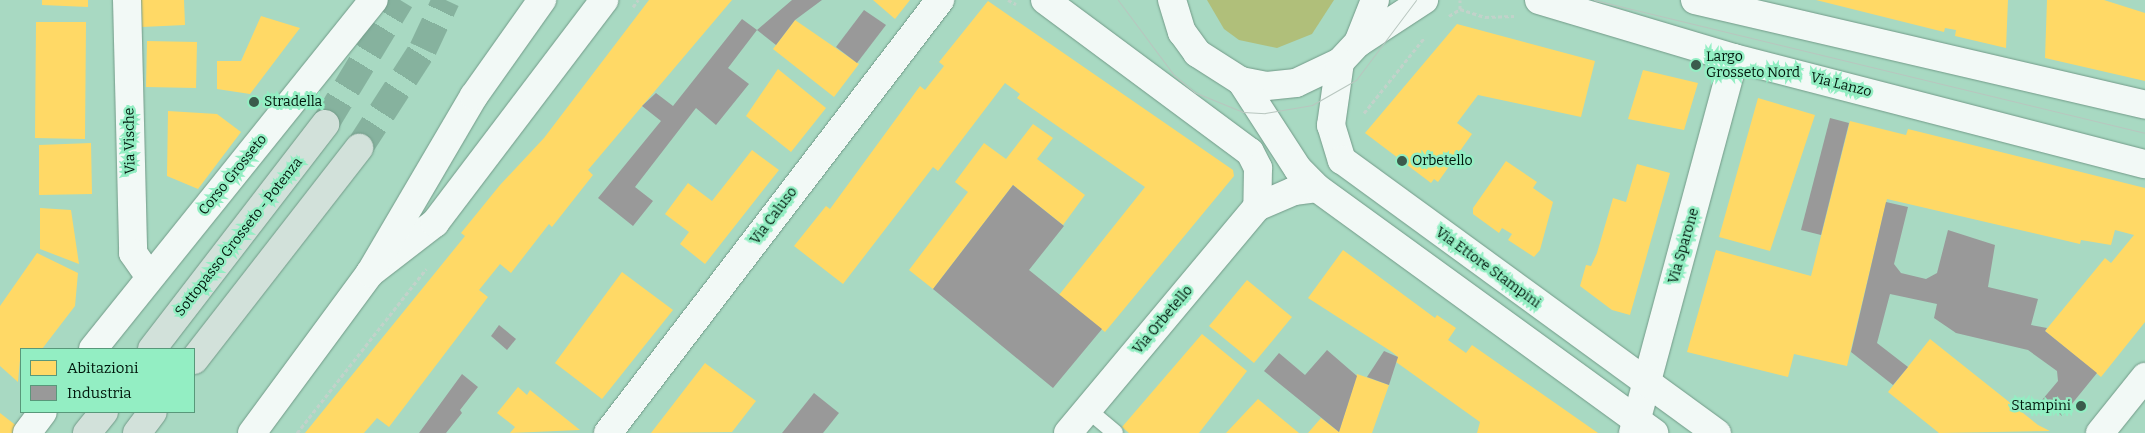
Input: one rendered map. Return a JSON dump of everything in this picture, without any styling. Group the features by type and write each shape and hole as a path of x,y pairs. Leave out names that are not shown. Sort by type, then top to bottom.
{"main road":[{"name":"Sottopasso Grosseto - Potenza","path":"153,348 325,124"},
{"path":"195,359 359,148"},
{"path":"87,433 103,413"},
{"path":"136,433 152,413"}],"street":[{"name":"Via Vische","path":"127,0 133,253 150,277"},
{"name":"Corso Grosseto","path":"94,348 374,0"},
{"path":"252,433 370,274 474,96 542,0"},
{"path":"370,274 435,224 604,0"},
{"name":"Via Caluso","path":"608,433 940,0"},
{"path":"1045,0 1234,137 1258,168 1257,206"},
{"name":"Via Ettore Stampini","path":"1375,0 1349,52 1331,125 1342,160 1717,433"},
{"path":"1171,2 1197,53 1241,81 1267,86 1296,83 1349,52 1424,0"},
{"name":"Via Lanzo","path":"1539,0 1734,58 2145,164"},
{"path":"1695,0 2145,105"},
{"name":"Via Sparone","path":"1641,429 1646,382 1734,58"},
{"path":"1241,81 1298,169 1317,188 1641,429"},
{"name":"Via Orbetello","path":"1068,433 1257,206 1294,191 1317,188"},
{"path":"2100,433 2145,377"},
{"path":"27,433 43,413"}],"lane":[{"path":"1088,410 1115,433"}],"path":[{"path":"1460,0 1460,9"}],"green space":[{"path":"1207,0 1334,0 1312,34 1277,48 1239,40 1224,29"}],"building: Abitazioni":[{"path":"42,0 88,0 88,7 42,5"},
{"path":"141,0 184,0 185,25 142,27"},
{"path":"649,0 732,0 588,170 593,175 552,227 549,224 511,273 500,264 479,290 488,297 389,427 377,418 364,433 305,433 465,236 461,233 500,185 544,138"},
{"path":"873,0 910,0 895,19"},
{"path":"1816,0 2008,0 2006,48 1955,36 1956,30 1945,28 1944,32"},
{"path":"2047,0 2104,0 2145,13 2145,81 2045,58"},
{"path":"988,1 1233,170 1234,176 1105,332 1059,295 1145,187 1017,98 1020,94 1005,83 938,171 933,167 843,284 794,246 826,206 830,209 920,86 925,90 944,66 939,62"},
{"path":"261,16 300,28 250,94 217,89 217,61 241,61"},
{"path":"795,20 859,64 834,97 773,49"},
{"path":"36,22 86,22 85,139 35,138"},
{"path":"1457,24 1595,61 1581,117 1478,95 1457,123 1472,134 1438,182 1434,179 1431,183 1365,133"},
{"path":"147,41 197,42 196,88 146,87"},
{"path":"778,69 826,108 791,152 746,116"},
{"path":"1643,70 1698,83 1684,130 1628,119"},
{"path":"1758,98 1815,115 1770,251 1719,237"},
{"path":"168,111 217,114 241,132 198,189 167,176"},
{"path":"1850,121 1906,135 1908,129 2145,188 2145,322 2101,377 2045,331 2105,258 2111,263 2134,235 2115,230 2111,245 2081,240 2080,244 1887,199 1847,366 1794,354 1788,377 1687,352 1716,250 1811,276"},
{"path":"1033,124 1053,138 1037,159 1085,195 1063,225 1013,185 933,289 909,270 968,192 955,182 984,143 1006,159"},
{"path":"91,143 92,194 39,195 39,145"},
{"path":"752,150 779,170 705,264 680,244 689,232 665,214 688,183 712,201"},
{"path":"1506,161 1537,182 1533,188 1553,202 1540,250 1534,257 1508,240 1512,234 1502,228 1499,233 1473,214 1473,208"},
{"path":"1637,164 1670,173 1630,315 1612,310 1580,286 1586,265 1591,266 1597,253 1613,198 1626,202"},
{"path":"40,208 71,210 79,264 40,249"},
{"path":"1343,250 1435,318 1437,315 1456,328 1448,340 1466,353 1472,345 1598,433 1477,433 1480,422 1396,362 1398,357 1392,352 1308,298"},
{"path":"37,253 78,273 75,306 43,348 20,348 18,382 0,366 0,306"},
{"path":"622,272 673,310 602,399 555,363"},
{"path":"1247,280 1292,317 1254,363 1209,326"},
{"path":"1202,334 1247,371 1199,433 1129,433 1122,427"},
{"path":"1930,339 2038,425 2050,431 1939,433 1888,392"},
{"path":"705,363 756,401 732,432 651,433"},
{"path":"1357,374 1389,385 1372,433 1308,433 1321,418 1339,432"},
{"path":"518,387 527,395 530,390 580,430 510,433 515,427 497,413"},
{"path":"1258,399 1299,433 1226,433"},
{"path":"0,413 18,427 12,433 0,433"}],"building: Industria":[{"path":"792,0 822,0 795,20 776,45 757,30"},
{"path":"864,10 886,25 857,63 836,47"},
{"path":"742,19 757,30 728,68 749,84 716,125 696,108 635,187 653,201 633,226 598,198 661,121 642,106 656,93 673,106"},
{"path":"1830,118 1849,123 1821,235 1801,230"},
{"path":"1013,185 1064,226 1029,270 1102,329 1053,388 933,289"},
{"path":"1886,202 1908,207 1894,264 1901,273 1926,279 1937,273 1948,230 1995,245 1988,287 2038,299 2031,325 2047,328 2045,331 2097,373 2062,416 2042,400 2058,381 2057,371 2028,350 1956,333 1934,318 1937,304 1890,294 1877,343 1908,367 1893,385 1851,352"},
{"path":"499,325 516,339 507,350 491,336"},
{"path":"1327,350 1357,376 1339,432 1264,371 1279,353 1305,375"},
{"path":"1384,351 1398,357 1389,385 1367,377"},
{"path":"462,374 478,387 460,410 462,413 446,433 419,433"},
{"path":"814,393 839,413 823,433 782,433"}],"tunnel":[{"path":"325,124 400,0"},
{"path":"359,148 423,49 446,0"}],"tram line":[{"path":"1118,0 1174,75 1194,92 1243,112 1265,113 1312,105 1356,80 1416,0"},
{"path":"1594,0 2145,133"}],"place":[{"name":"Largo Grosseto Nord","path":"1696,65"},
{"name":"Stradella","path":"254,102"},
{"name":"Orbetello","path":"1402,161"},
{"name":"Stampini","path":"2081,406"}]}
